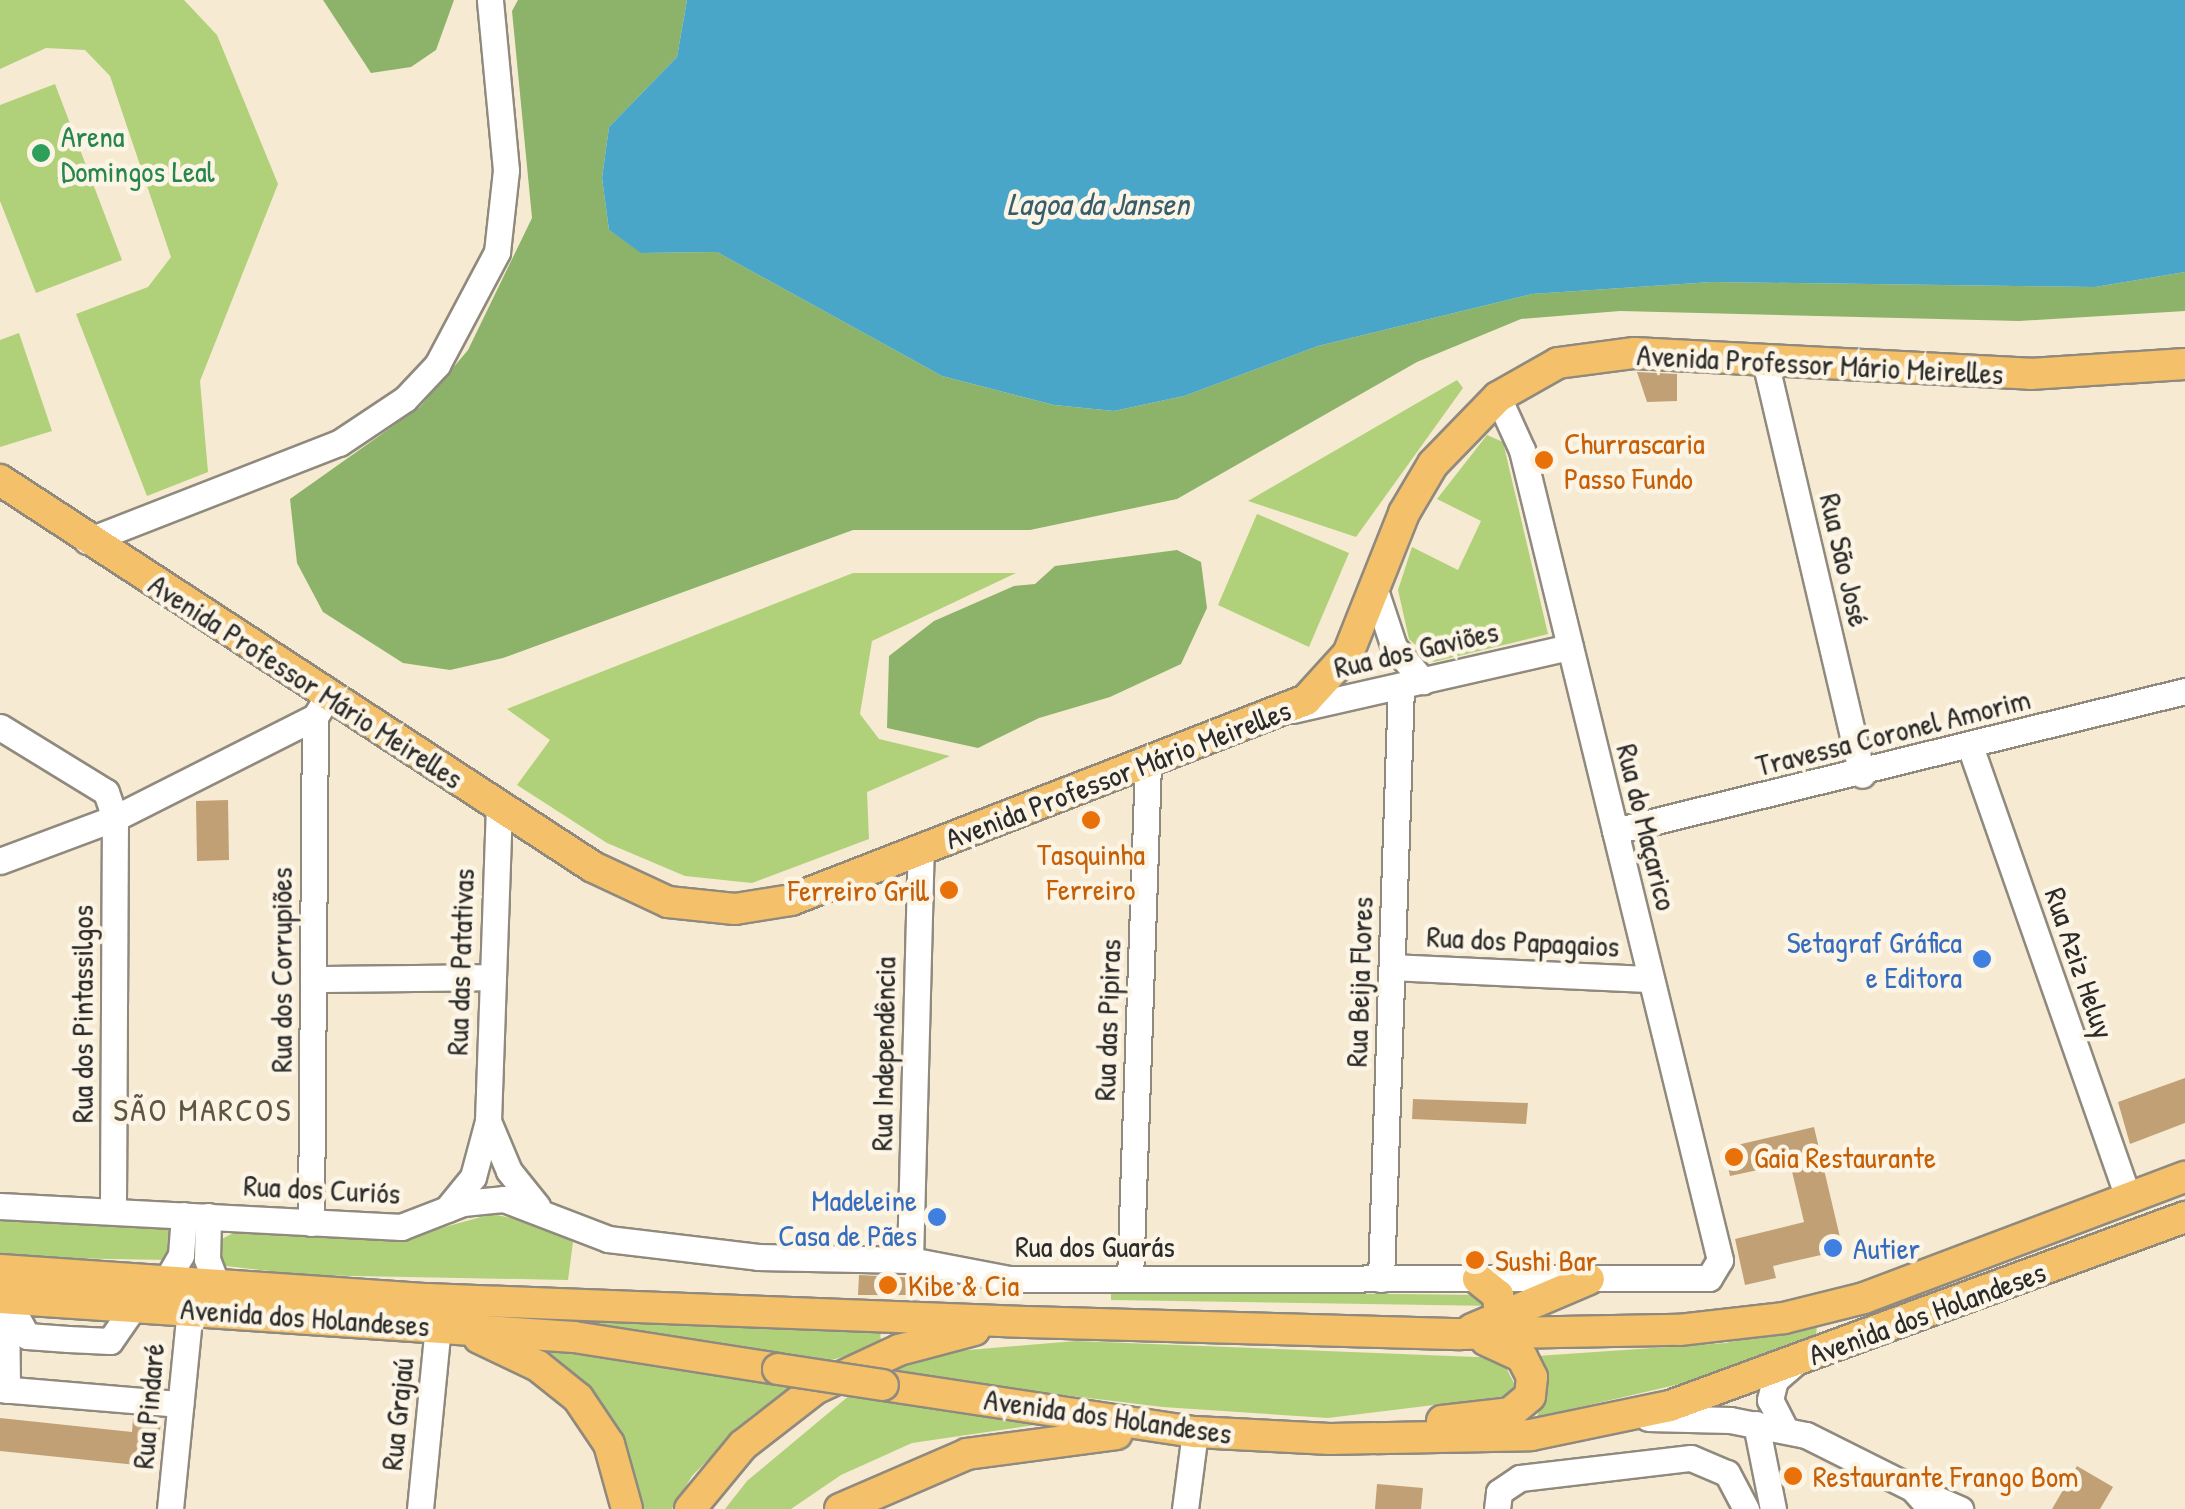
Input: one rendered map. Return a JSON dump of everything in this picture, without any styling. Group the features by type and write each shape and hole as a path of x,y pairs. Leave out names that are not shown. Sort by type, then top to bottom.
{"main road":[{"name":"Avenida Professor Mário Meirelles","path":"2,483 322,706 498,806 626,885 712,909 791,900 1278,714 1316,694 1336,672 1375,590 1404,513 1432,464 1498,397 1536,372 1580,356 1765,360 2030,374 2185,364"},
{"name":"Avenida dos Holandeses","path":"2,1289 166,1281 1026,1322 1460,1334 1679,1330 1784,1318 1864,1298 2185,1177"},
{"name":"Avenida dos Holandeses","path":"2,1289 136,1306 574,1337 1195,1432 1330,1438 1496,1438 1628,1418 1797,1361 2185,1217"},
{"path":"1478,1279 1498,1295 1500,1317"},
{"path":"1460,1334 1588,1280"},
{"path":"693,1506 762,1428 831,1380 918,1344 1026,1322"},
{"path":"438,1325 512,1352 578,1398 608,1444 628,1509"},
{"path":"1330,1438 1502,1415 1523,1406 1532,1377 1522,1357 1460,1334"},
{"path":"841,1508 916,1471 991,1448 1079,1436 1195,1432"}],"street":[{"path":"87,541 339,443 405,399 437,365 497,252 506,170 490,0"},
{"name":"Rua São José","path":"1765,360 1862,775"},
{"name":"Rua do Maçarico","path":"1498,397 1522,450 1720,1260 1715,1275"},
{"path":"1375,590 1394,648 1412,684"},
{"name":"Rua dos Gaviões","path":"1278,714 1570,646"},
{"name":"Rua Beija Flores","path":"1381,1279 1392,967 1412,684"},
{"name":"Travessa Coronel Amorim","path":"1615,832 1862,775 2185,691"},
{"path":"0,861 116,818 322,706"},
{"name":"Rua dos Corrupiões","path":"312,1223 322,706"},
{"path":"0,726 106,792 116,818"},
{"name":"Rua Aziz Heluy","path":"1971,748 2128,1199"},
{"name":"Rua das Pipiras","path":"1130,1278 1148,763"},
{"name":"Rua das Patativas","path":"444,1211 474,1177 488,1121 498,806"},
{"name":"Rua dos Pintassilgos","path":"112,1210 116,818"},
{"name":"Rua Independência","path":"910,1260 921,850"},
{"name":"Rua dos Papagaios","path":"1392,967 1651,979"},
{"path":"314,979 492,977"},
{"name":"Rua das Patativas","path":"488,1121 515,1180 546,1214"},
{"name":"Rua dos Guarás","path":"486,1198 546,1214 587,1234 658,1246 775,1258 910,1260 1009,1279 1588,1280 1715,1275"},
{"name":"Rua dos Curiós","path":"0,1206 412,1227 444,1211 486,1198"},
{"path":"166,1281 196,1215"},
{"name":"Rua dos Curiós","path":"196,1215 217,1284"},
{"path":"2,1289 3,1389 180,1404"},
{"name":"Rua Pindaré","path":"170,1509 190,1309"},
{"name":"Rua Grajaú","path":"420,1509 438,1325"},
{"path":"1784,1429 1772,1410 1772,1389 1797,1361"},
{"path":"1628,1418 1756,1424 1784,1429 1828,1442 1960,1509"},
{"path":"1756,1424 1773,1509"},
{"path":"1185,1509 1195,1432"},
{"path":"1496,1509 1499,1492 1520,1478 1692,1458 1727,1473 1746,1509"},
{"path":"1912,1488 1931,1509"}],"green space":[{"path":"0,0 184,0 217,35 278,184 200,381 208,472 147,496 76,314 148,287 171,257 110,76 85,50 46,48 0,69"},
{"path":"323,0 454,0 436,50 411,67 371,73"},
{"path":"518,0 687,0 677,57 609,127 602,178 609,230 642,253 717,252 942,376 1054,405 1114,411 1184,396 1318,346 1532,294 1712,282 2095,287 2185,272 2185,311 2019,321 1620,311 1521,319 1417,362 1177,499 1030,530 853,530 503,658 450,670 403,663 323,612 297,563 290,499 420,407 468,350 532,218 512,11"},
{"name":"Arena Domingos Leal","path":"55,84 122,260 36,293 0,201 0,105"},
{"path":"19,333 52,431 0,447 0,340"},
{"path":"1457,380 1463,388 1356,537 1248,501"},
{"path":"1487,435 1503,442 1548,634 1434,662 1409,639 1398,590 1412,547 1458,570 1481,521 1437,499"},
{"path":"1257,514 1349,553 1309,647 1218,605"},
{"path":"1177,550 1201,562 1207,608 1181,664 1110,697 1039,718 978,748 887,728 889,656 934,621 1014,586 1035,584 1055,566"},
{"path":"853,573 1016,573 872,641 860,714 879,739 950,756 867,792 869,839 752,883 685,876 607,843 517,785 550,740 507,709"},
{"path":"492,1214 545,1225 573,1242 568,1280 305,1275 226,1266 217,1259 216,1242 243,1228 412,1236"},
{"path":"0,1216 171,1224 169,1260 0,1257"},
{"path":"1111,1291 1488,1295 1496,1306 1111,1300"},
{"path":"333,1304 880,1326 881,1345 822,1363"},
{"path":"1817,1324 1816,1337 1680,1384 1537,1417 1548,1380 1537,1356 1726,1343"},
{"path":"1076,1341 1501,1358 1515,1385 1507,1396 1328,1418 1163,1407 883,1373 957,1351"},
{"path":"545,1347 792,1387 751,1416 692,1476 672,1509 639,1509 539,1350"},
{"path":"856,1390 1048,1423 912,1443 841,1475 791,1509 725,1509 747,1481"}],"water":[{"name":"Lagoa da Jansen","path":"687,0 2185,0 2185,272 2095,287 1712,282 1532,294 1318,346 1184,396 1114,411 1054,405 942,376 717,252 641,253 609,230 602,178 609,127 677,57"}],"building":[{"path":"1637,372 1677,374 1677,401 1647,402"},
{"path":"228,800 229,860 197,861 196,801"},
{"path":"2185,1078 2185,1123 2130,1144 2118,1102"},
{"path":"1413,1099 1528,1103 1526,1124 1412,1119"},
{"path":"1814,1127 1843,1250 1773,1266 1776,1278 1745,1285 1735,1239 1804,1222 1790,1163 1730,1176 1724,1148"},
{"name":"Kibe & Cia","path":"859,1275 918,1278 917,1295 858,1295"},
{"path":"0,1418 132,1432 133,1418 161,1421 156,1467 0,1451"},
{"path":"2077,1466 2113,1487 2100,1509 2052,1509"},
{"path":"1377,1484 1423,1488 1421,1509 1375,1509"}],"place":[{"name":"Arena Domingos Leal","path":"41,153"},
{"name":"Churrascaria Passo Fundo","path":"1544,460"},
{"name":"Tasquinha Ferreiro","path":"1091,820"},
{"name":"Ferreiro Grill","path":"949,890"},
{"name":"Setagraf Gráfica e Editora","path":"1982,959"},
{"name":"Gaia Restaurante","path":"1734,1157"},
{"name":"Madeleine Casa de Pães","path":"937,1217"},
{"name":"Autier","path":"1833,1248"},
{"name":"Sushi Bar","path":"1475,1260"},
{"name":"Kibe & Cia","path":"888,1285"},
{"name":"Restaurante Frango Bom","path":"1793,1476"}],"district":[{"name":"SÃO MARCOS","path":"203,1110"}]}
